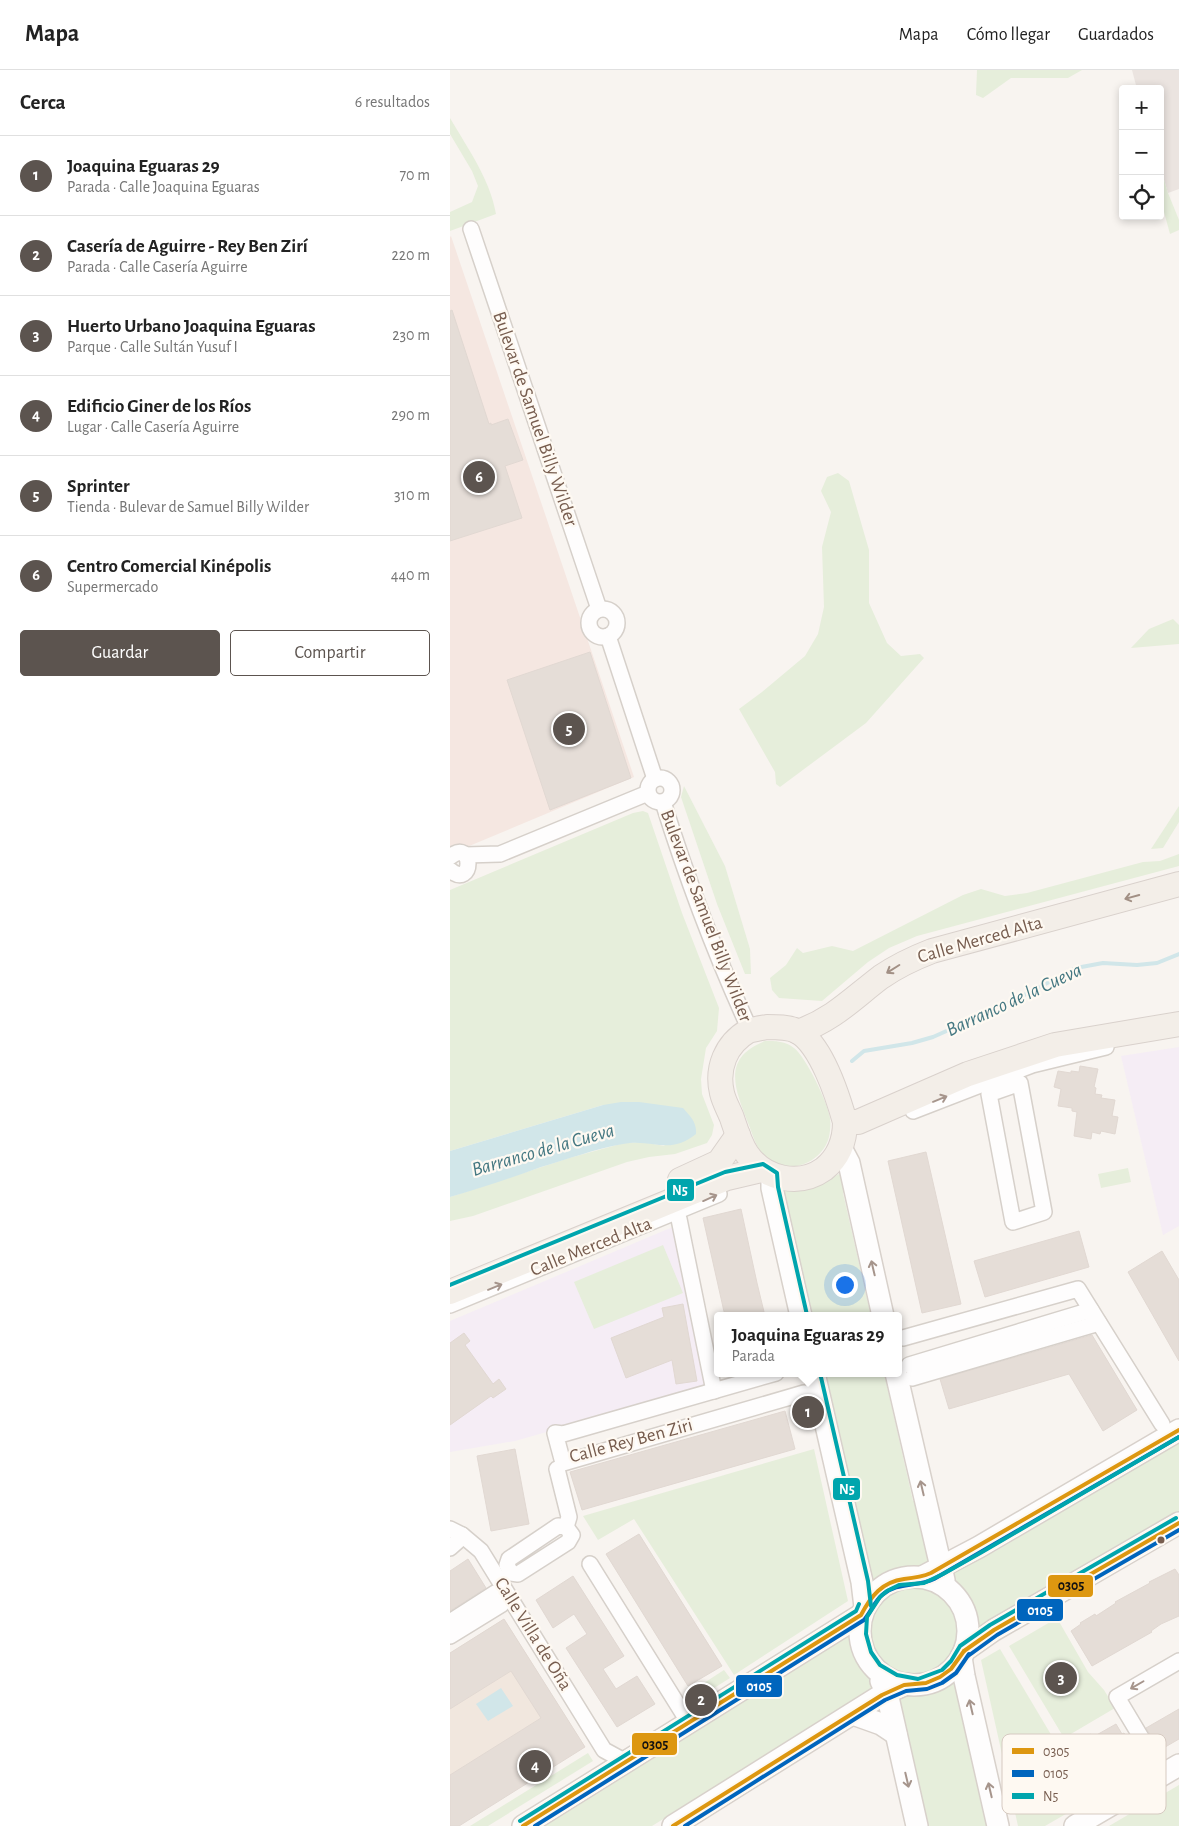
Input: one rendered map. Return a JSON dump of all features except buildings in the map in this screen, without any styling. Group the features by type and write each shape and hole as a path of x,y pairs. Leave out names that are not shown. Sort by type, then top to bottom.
{"main road":[{"name":"Calle Merced Alta","path":"798,1032 829,1018 903,963 932,951 1179,884"},
{"path":"762,1173 786,1179 801,1179 816,1174 830,1165 844,1135 858,1122 968,1074 1055,1045 1179,1024"},
{"path":"800,1312 772,1188 746,1154 722,1093 720,1070 725,1054 734,1041 750,1030 767,1027 784,1027 798,1032 812,1043 821,1057 844,1135 882,1312"},
{"name":"Calle Merced Alta","path":"450,1275 690,1176 719,1162 738,1135"},
{"name":"Calle Merced Alta","path":"450,1292 711,1184 727,1178 762,1173"},
{"path":"673,1826 896,1689 929,1682 945,1675 956,1665 963,1654 967,1640 966,1617 957,1598 936,1578 932,1531 905,1372"},
{"path":"815,1377 862,1582 863,1611 860,1635 862,1647 870,1662 896,1689 896,1734 917,1826"},
{"path":"523,1826 689,1723 863,1611 883,1586 897,1579 911,1577 936,1578 979,1547 1170,1427"},
{"path":"963,1654 994,1630 1179,1523"},
{"path":"932,1531 947,1543 956,1546 979,1547"},
{"path":"963,1654 965,1683 998,1826"},
{"path":"853,1714 874,1720 896,1734"},
{"path":"1076,1826 1096,1814"}],"street":[{"name":"Bulevar de Samuel Billy Wilder","path":"471,229 599,609 612,612 617,620 615,630 608,636 656,779"},
{"path":"663,778 671,786 669,797 663,802 653,800 648,793 650,784 656,779 663,778"},
{"path":"450,857 456,853 458,869 493,860 500,854 648,793"},
{"name":"Bulevar de Samuel Billy Wilder","path":"663,802 696,900 750,1030"},
{"path":"844,1135 862,1131 972,1086 1032,1065 1117,1044 1179,1035"},
{"path":"1020,1083 1044,1212 1013,1222 989,1094 1020,1083"},
{"name":"Calle Merced Alta","path":"450,1305 750,1182 762,1173"},
{"path":"679,1218 714,1391"},
{"path":"903,1338 1078,1289 1170,1427"},
{"path":"905,1372 1095,1316"},
{"name":"Calle Rey Ben Ziri","path":"762,1377 563,1434 554,1433 563,1463 804,1393"},
{"name":"Calle Rey Ben Ziri","path":"503,1573 518,1574 568,1542 572,1535 566,1527 569,1517 557,1469"},
{"path":"450,1548 459,1540 456,1532"},
{"name":"Calle Villa de Oña","path":"456,1532 481,1551 503,1573 604,1750 606,1775"},
{"path":"590,1564 689,1723"},
{"path":"450,1622 499,1598 450,1636"},
{"path":"1144,1734 1117,1697 1179,1661"},
{"name":"Calle Villa de Oña","path":"604,1750 626,1762"}],"shaded area":[{"path":"1132,70 1179,70 1179,189 1168,193 1164,180 1164,85 1136,85"},
{"path":"450,237 634,777 450,854"},
{"path":"1179,1047 1179,1226 1163,1235 1121,1056"},
{"path":"675,1226 708,1386 515,1441 450,1452 450,1321"},
{"path":"504,1619 585,1747 450,1824 450,1653"}],"green space":[{"path":"977,70 1082,70 1068,78 1011,78 983,98 976,95"},
{"path":"450,118 484,176 496,214 450,231 450,212 472,202 478,186 472,171 450,134"},
{"path":"1164,180 1179,220 1179,230 1170,234 1164,212"},
{"path":"838,473 849,481 869,550 869,603 887,643 901,656 920,654 924,658 866,723 780,787 776,784 775,772 739,709 805,656 818,634 824,607 822,547 831,512 821,491 827,477"},
{"path":"1173,619 1179,625 1179,644 1131,648 1149,629"},
{"path":"684,786 725,866 750,949 751,974 745,974 717,904 681,797"},
{"path":"1179,806 1179,822 1163,848 1151,849"},
{"path":"643,811 648,813 682,913 719,1008 717,1031 706,1048 701,1079 702,1094 714,1125 712,1135 707,1143 675,1154 627,1162 473,1216 450,1221 450,1197 569,1158 624,1143 642,1142 665,1146 603,1105 450,1151 450,890 633,813"},
{"path":"1179,854 1179,866 917,936 889,948 868,962 822,1001 779,998 772,990 770,978 786,965 797,948 803,953 832,946 853,951 963,895 981,889 1005,896 1027,893 1143,862 1160,861"},
{"path":"765,1041 788,1044 799,1053 816,1081 828,1111 830,1128 825,1146 819,1154 802,1165 793,1167 783,1166 773,1163 765,1157 755,1141 739,1098 735,1076 737,1065 742,1056 751,1048"},
{"path":"1128,1168 1131,1182 1101,1188 1098,1174"},
{"path":"839,1174 843,1175 849,1191 843,1193 870,1312 812,1312 788,1207 783,1207 779,1190 796,1190 824,1182"},
{"path":"663,1245 683,1293 594,1329 574,1282"},
{"path":"827,1377 885,1377 913,1501 919,1500 934,1565 893,1573 869,1590 869,1566"},
{"path":"1179,1443 1179,1512 972,1639 970,1612 947,1573 991,1547 994,1552"},
{"path":"814,1449 848,1601 734,1675 634,1519 598,1540 583,1516"},
{"path":"913,1585 931,1589 946,1599 956,1614 960,1632 956,1650 946,1665 931,1675 913,1679 895,1675 880,1665 870,1650 866,1632 870,1614 880,1599 895,1589"},
{"path":"1057,1618 1088,1672 1104,1690 1115,1708 1071,1734 1062,1734 1009,1646"},
{"path":"852,1630 863,1661 880,1689 834,1713 652,1826 545,1826 812,1659 809,1654"},
{"path":"1000,1649 1051,1734 1002,1734 1002,1754 981,1660"},
{"path":"724,1670 730,1678 695,1700 690,1692"},
{"path":"958,1672 965,1701 958,1702 987,1826 928,1826 912,1755 906,1756 893,1697 942,1683"},
{"path":"588,1753 593,1761 488,1826 470,1826"},
{"path":"1179,1785 1179,1826 1109,1826 1129,1814 1166,1814 1166,1793"},
{"path":"1015,1814 1066,1814 1045,1826 1018,1826"}],"water":[{"path":"639,1102 683,1108 694,1123 696,1134 677,1144 633,1143 602,1149 450,1197 450,1151 603,1105"},
{"path":"501,1688 513,1706 488,1721 476,1704"}],"waterway":[{"name":"Barranco de la Cueva","path":"852,1061 864,1051 912,1043 933,1037 1005,1005 1076,968 1103,963 1137,965 1157,963 1179,954"}],"transit line":[{"name":"N5","path":"450,1285 725,1172 763,1164 777,1173 778,1187 806,1312"},
{"name":"N5","path":"821,1377 868,1581 871,1606"},
{"name":"0305","path":"523,1826 861,1615 873,1596 889,1583 931,1573 1179,1430"},
{"name":"0105","path":"535,1826 864,1620 879,1598 888,1591 901,1586 934,1579 1179,1437"},
{"name":"N5","path":"1176,1518 990,1625 960,1646 951,1661 942,1670 918,1679 897,1675 880,1665 871,1652 866,1634 867,1617 880,1597 887,1591 899,1585 924,1583 943,1574 1179,1437"},
{"name":"0305","path":"964,1651 994,1630 1179,1523"},
{"name":"0105","path":"968,1656 997,1635 1179,1530"},
{"name":"N5","path":"520,1821 856,1611 859,1604"},
{"name":"0305","path":"673,1826 882,1695 904,1685 926,1683 940,1677 951,1669 964,1651"},
{"name":"0105","path":"685,1826 885,1700 906,1691 927,1689 942,1683 956,1673 969,1654"}],"place":[{"name":"Centro Comercial Kinépolis","path":"479,477"},
{"name":"Sprinter","path":"569,729"},
{"name":"Joaquina Eguaras 29","path":"808,1412"},
{"name":"Huerto Urbano Joaquina Eguaras","path":"1061,1678"},
{"name":"Casería de Aguirre - Rey Ben Zirí","path":"701,1700"},
{"name":"Edificio Giner de los Ríos","path":"535,1766"}]}
